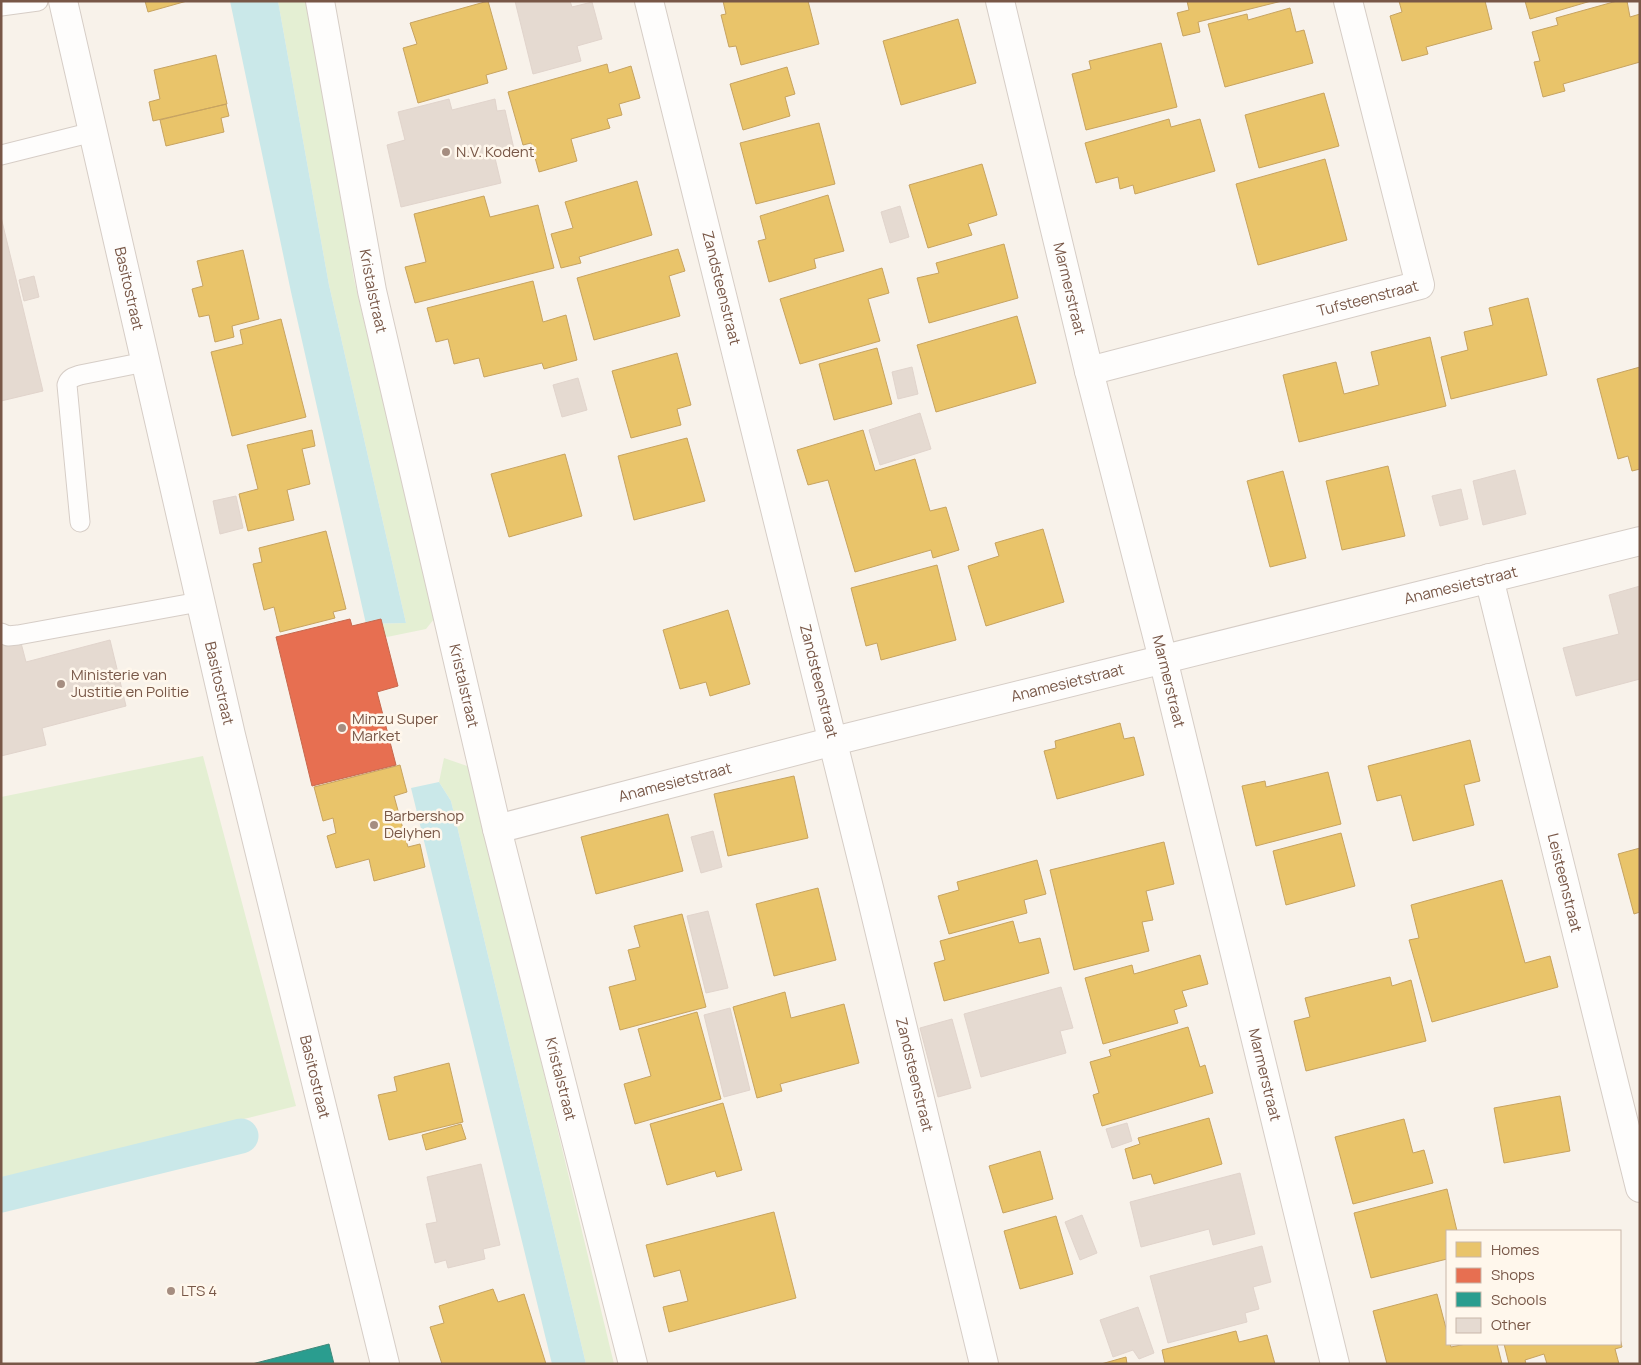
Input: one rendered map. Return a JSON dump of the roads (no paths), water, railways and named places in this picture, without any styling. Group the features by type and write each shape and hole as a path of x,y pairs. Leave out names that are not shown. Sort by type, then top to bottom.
{"street":[{"name":"Basitostraat","path":"63,1 199,602 385,1364"},
{"name":"Kristalstraat","path":"320,1 372,291 497,828 633,1364"},
{"name":"Zandsteenstraat","path":"649,1 834,741 984,1364"},
{"name":"Marmerstraat","path":"1000,1 1089,371 1163,659 1335,1364"},
{"name":"Tufsteenstraat","path":"1089,371 1420,285 1348,1"},
{"name":"Anamesietstraat","path":"497,828 834,741 1640,542"},
{"name":"Leisteenstraat","path":"1489,578 1640,1188"}],"lane":[{"path":"1,6 38,1"},
{"path":"1,155 93,132"},
{"path":"80,522 68,381 80,375 145,362"},
{"path":"1,633 8,636 18,635 199,602"}],"water":[{"path":"230,1 278,1 329,285 406,623 366,624 291,292"},
{"path":"439,782 451,801 586,1364 552,1364 411,788"}],"waterway":[{"path":"1,1195 241,1136"}],"place":[{"name":"N.V. Kodent","path":"446,152"},
{"name":"Ministerie van Justitie en Politie","path":"61,684"},
{"name":"Minzu Super Market","path":"342,728"},
{"name":"Barbershop Delyhen","path":"374,825"},
{"name":"LTS 4","path":"171,1291"}]}
